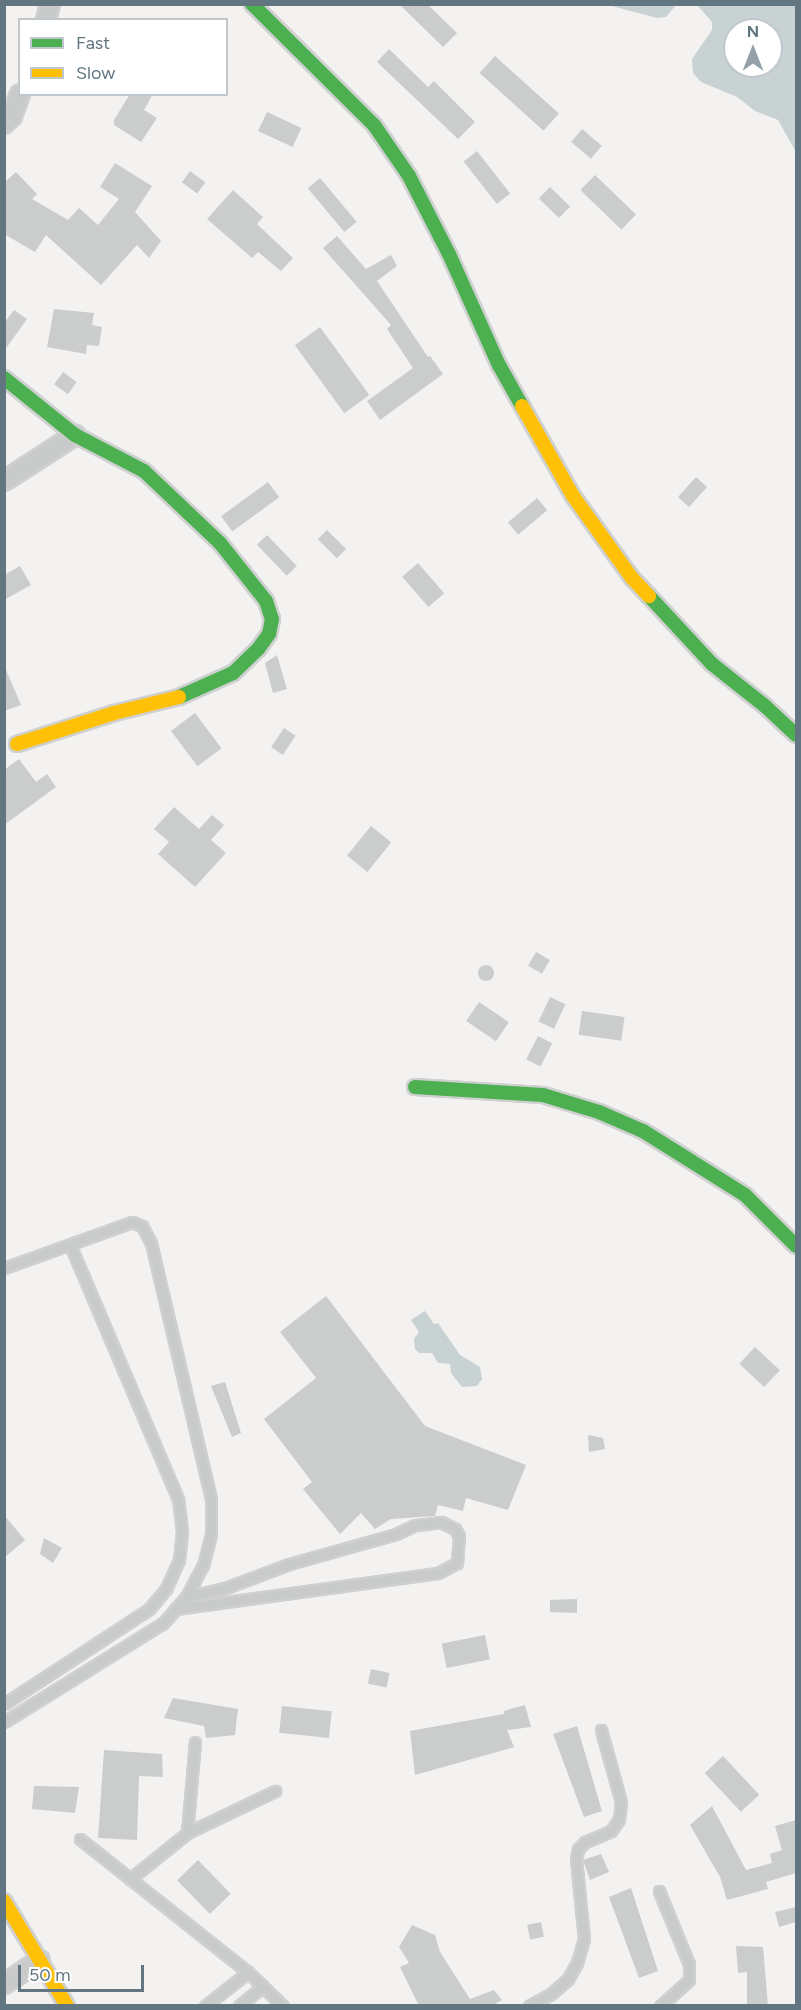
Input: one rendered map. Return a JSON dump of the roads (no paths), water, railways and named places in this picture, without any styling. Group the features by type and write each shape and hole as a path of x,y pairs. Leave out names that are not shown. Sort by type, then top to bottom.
{"street":[{"path":"252,4 374,125 409,176 449,254 499,365 527,416 573,496 632,578 712,664 765,706 796,735"},
{"path":"4,124 12,116 19,96"},
{"path":"4,378 75,435 144,471 220,543 266,601 272,619 271,628 258,649 233,673 206,687 17,744"},
{"path":"4,481 75,435"},
{"path":"415,1087 543,1095 599,1112 643,1131 745,1195 796,1246"},
{"path":"4,1901 68,2006"},
{"path":"4,1984 40,1960"}],"lane":[{"path":"4,1268 132,1222 142,1226 151,1243 211,1499 211,1534 203,1565 186,1597 163,1623 4,1722"},
{"path":"4,1704 149,1609 166,1589 179,1560 182,1531 178,1499 70,1245"},
{"path":"175,1609 438,1573 457,1563 459,1536 455,1529 441,1522 414,1525 396,1534 289,1564 225,1588 186,1597"},
{"path":"529,2006 552,1993 568,1979 577,1962 584,1940 576,1859 578,1849 585,1842 611,1831 619,1819 621,1802 602,1730"},
{"path":"187,1833 195,1742"},
{"path":"130,1879 187,1833 275,1791"},
{"path":"80,1839 248,1972 283,2006"},
{"path":"659,1891 689,1964 689,1980 660,2006"},
{"path":"206,2006 248,1972"},
{"path":"239,2006 263,1986"}]}
